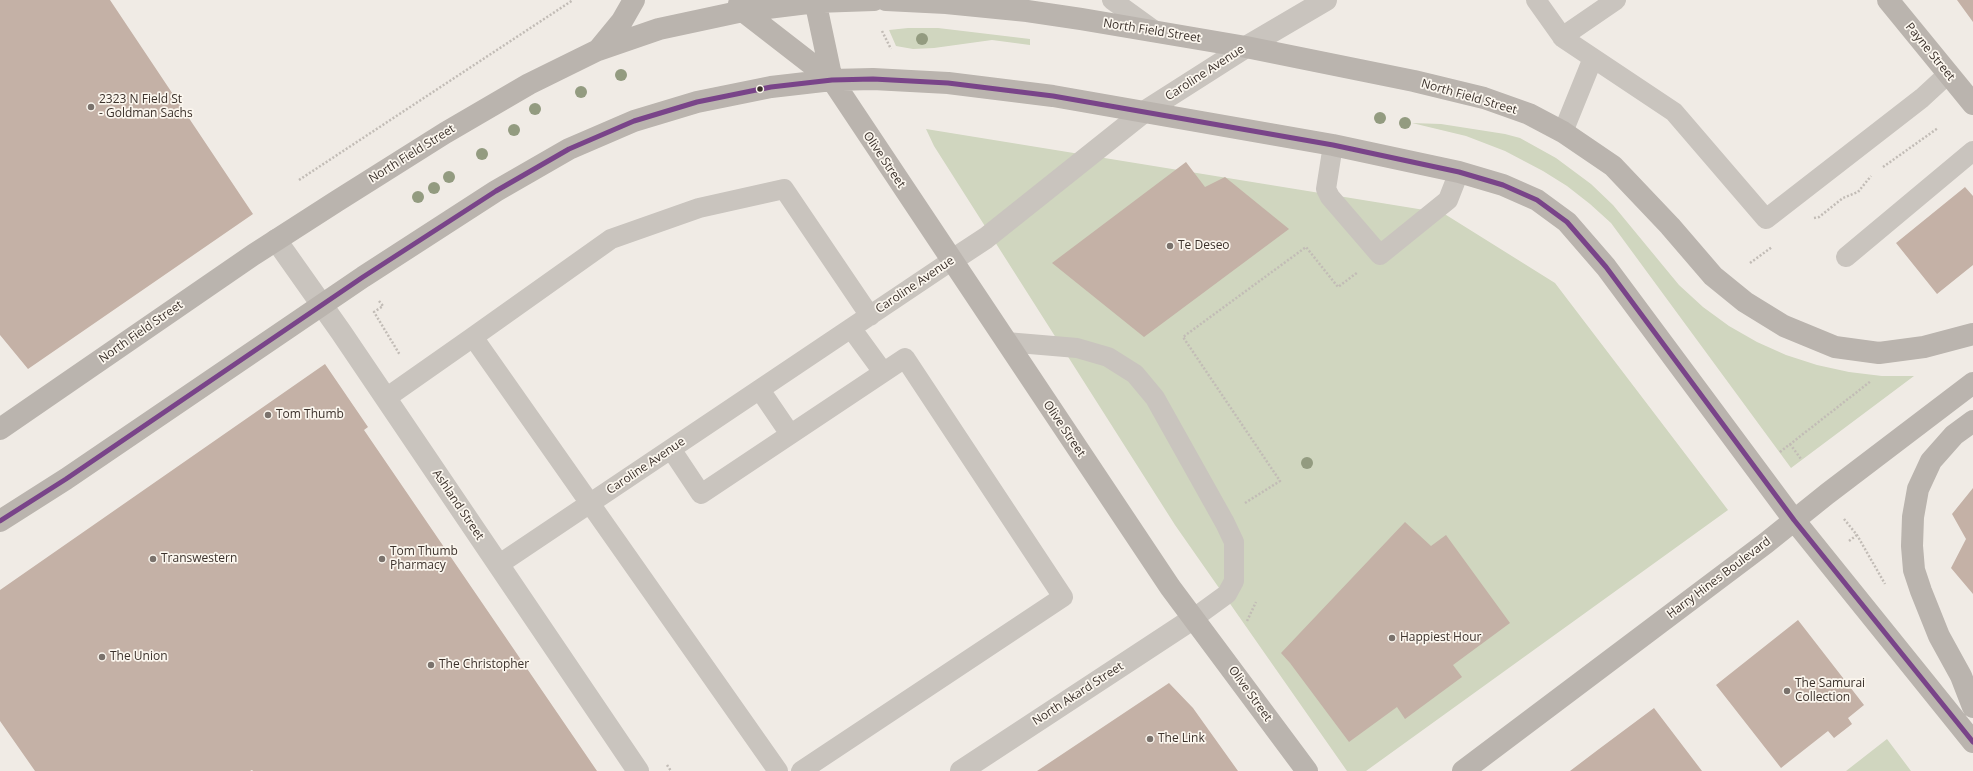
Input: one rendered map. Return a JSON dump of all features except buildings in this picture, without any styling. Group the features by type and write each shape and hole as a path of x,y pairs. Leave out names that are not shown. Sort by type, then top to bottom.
{"main road":[{"path":"598,50 622,21 634,0"},
{"name":"North Field Street","path":"0,429 276,240 445,133 529,84 598,50 659,29 740,5 874,0"},
{"name":"North Field Street","path":"886,0 1028,6 1246,47 1414,81 1484,98 1529,114 1563,132 1613,166 1713,276 1745,302 1784,326 1835,347 1879,353 1924,347 1973,334"},
{"name":"Payne Street","path":"1888,0 1973,104"},
{"name":"Olive Street","path":"816,1 832,80"},
{"name":"Olive Street","path":"740,5 832,80 951,261 1170,587 1307,771"},
{"path":"0,521 66,479 322,305 496,191 569,149 634,121 696,102 771,87 832,80 899,79 948,83 1053,96 1333,145 1458,172 1504,185 1537,200 1567,222 1606,267 1794,520 1973,742"},
{"name":"Harry Hines Boulevard","path":"1463,771 1973,383"},
{"path":"1973,421 1954,435 1931,461 1918,489 1913,517 1912,546 1914,570 1920,592 1939,636 1961,676 1973,707"}],"street":[{"name":"Caroline Avenue","path":"951,261 986,238 1144,112 1246,47 1326,0"},
{"name":"Ashland Street","path":"276,240 386,398 638,771"},
{"name":"North Akard Street","path":"961,771 1194,618"}],"lane":[{"path":"1112,0 1155,31"},
{"path":"1536,0 1562,37 1674,112 1766,219 1922,98 1948,74"},
{"path":"1562,37 1616,0"},
{"path":"1563,132 1593,58"},
{"path":"1333,145 1326,189 1330,197 1380,255 1448,200 1458,172"},
{"path":"1846,257 1973,151"},
{"path":"386,398 611,239 699,208 784,189 870,316"},
{"name":"Caroline Avenue","path":"498,565 951,261"},
{"path":"852,328 883,372"},
{"path":"473,337 778,771"},
{"path":"1006,342 1077,348 1108,357 1135,374 1155,398 1225,523 1234,542 1234,581 1227,594 1194,618"},
{"path":"671,449 701,494 905,358 1063,597 801,771"},
{"path":"760,390 790,434"}],"path":[{"path":"299,180 573,0"},
{"path":"882,31 891,49"},
{"path":"1247,510 1245,503 1280,481 1183,337 1306,247 1338,287 1380,255"},
{"path":"377,298 383,306 374,312 414,377"},
{"path":"1778,453 1877,376"},
{"path":"1790,444 1801,459"},
{"path":"1844,519 1857,535 1887,587"},
{"path":"1845,543 1857,535"},
{"path":"1247,621 1256,606 1257,599"}],"green space":[{"path":"908,28 938,28 1030,39 1030,45 992,40 934,48 913,49 896,46 889,30"},
{"path":"1412,123 1441,124 1505,134 1520,138 1556,158 1591,184 1613,205 1679,285 1703,307 1729,326 1757,342 1786,355 1817,365 1849,372 1882,376 1914,376 1791,468 1611,223 1567,186 1543,171 1505,151 1466,136"},
{"path":"926,129 1443,213 1555,283 1728,510 1366,771 1347,771 1175,525 934,146"},
{"path":"1887,739 1911,771 1846,771"}],"transit line":[{"path":"0,521 66,479 363,277 496,191 569,149 634,121 697,102 771,87 832,80 873,79 948,83 1053,96 1333,145 1459,172 1503,185 1537,200 1567,222 1606,267 1794,520 1973,742"}],"place":[{"name":"2323 N Field St - Goldman Sachs","path":"91,107"},
{"name":"Te Deseo","path":"1170,246"},
{"name":"Tom Thumb","path":"268,415"},
{"name":"Transwestern","path":"153,559"},
{"name":"Tom Thumb Pharmacy","path":"382,559"},
{"name":"Happiest Hour","path":"1392,638"},
{"name":"The Union","path":"102,657"},
{"name":"The Christopher","path":"431,665"},
{"name":"The Samurai Collection","path":"1787,691"},
{"name":"The Link","path":"1150,739"}]}
